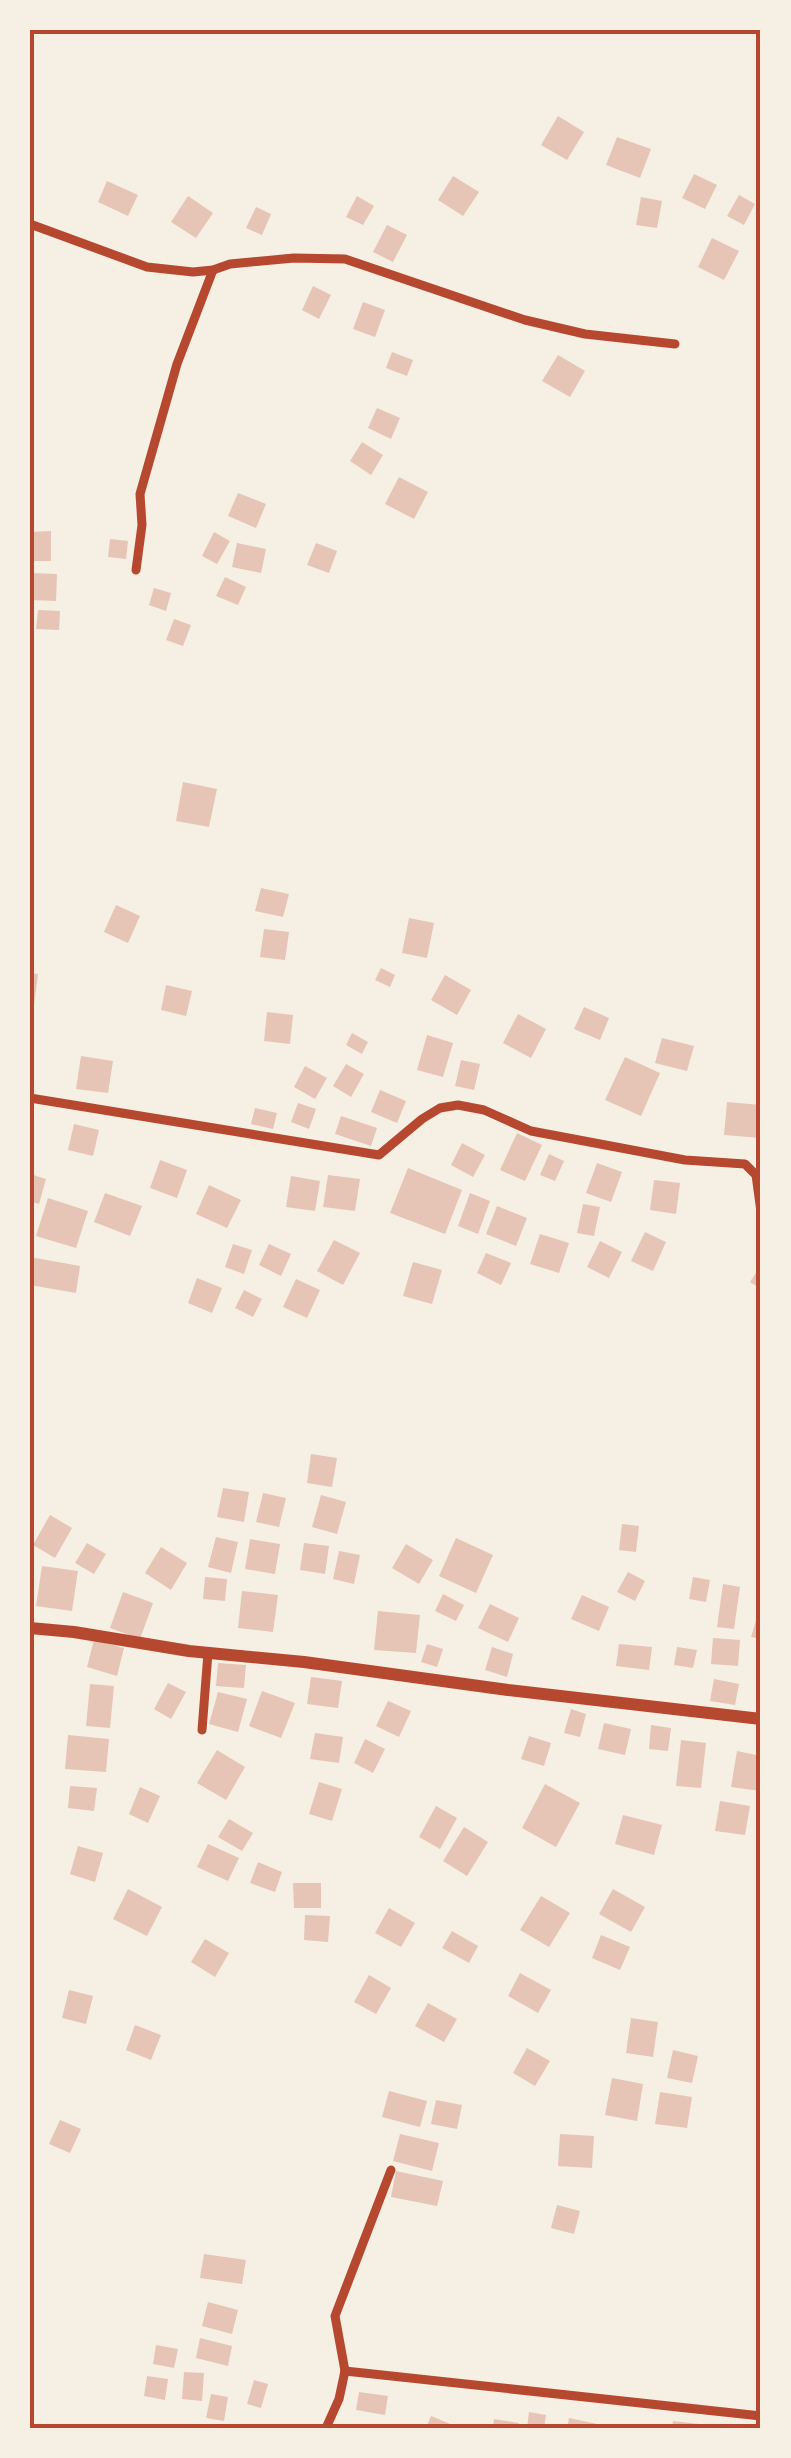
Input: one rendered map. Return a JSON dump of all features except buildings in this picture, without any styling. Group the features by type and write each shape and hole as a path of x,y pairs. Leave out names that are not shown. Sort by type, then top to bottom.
{"main road":[{"path":"30,1628 761,1719"}],"street":[{"path":"30,224 147,267 193,272 262,261 345,259 525,320 585,334 675,344"},
{"path":"136,570 142,525 140,494 178,364 214,270"},
{"path":"30,1098 379,1156 440,1108 458,1104 484,1110 531,1132 686,1160 745,1164 756,1175 761,1212"},
{"path":"202,1730 208,1652"},
{"path":"326,2428 339,2399 345,2371 335,2316 392,2170"},
{"path":"345,2371 761,2416"}]}
